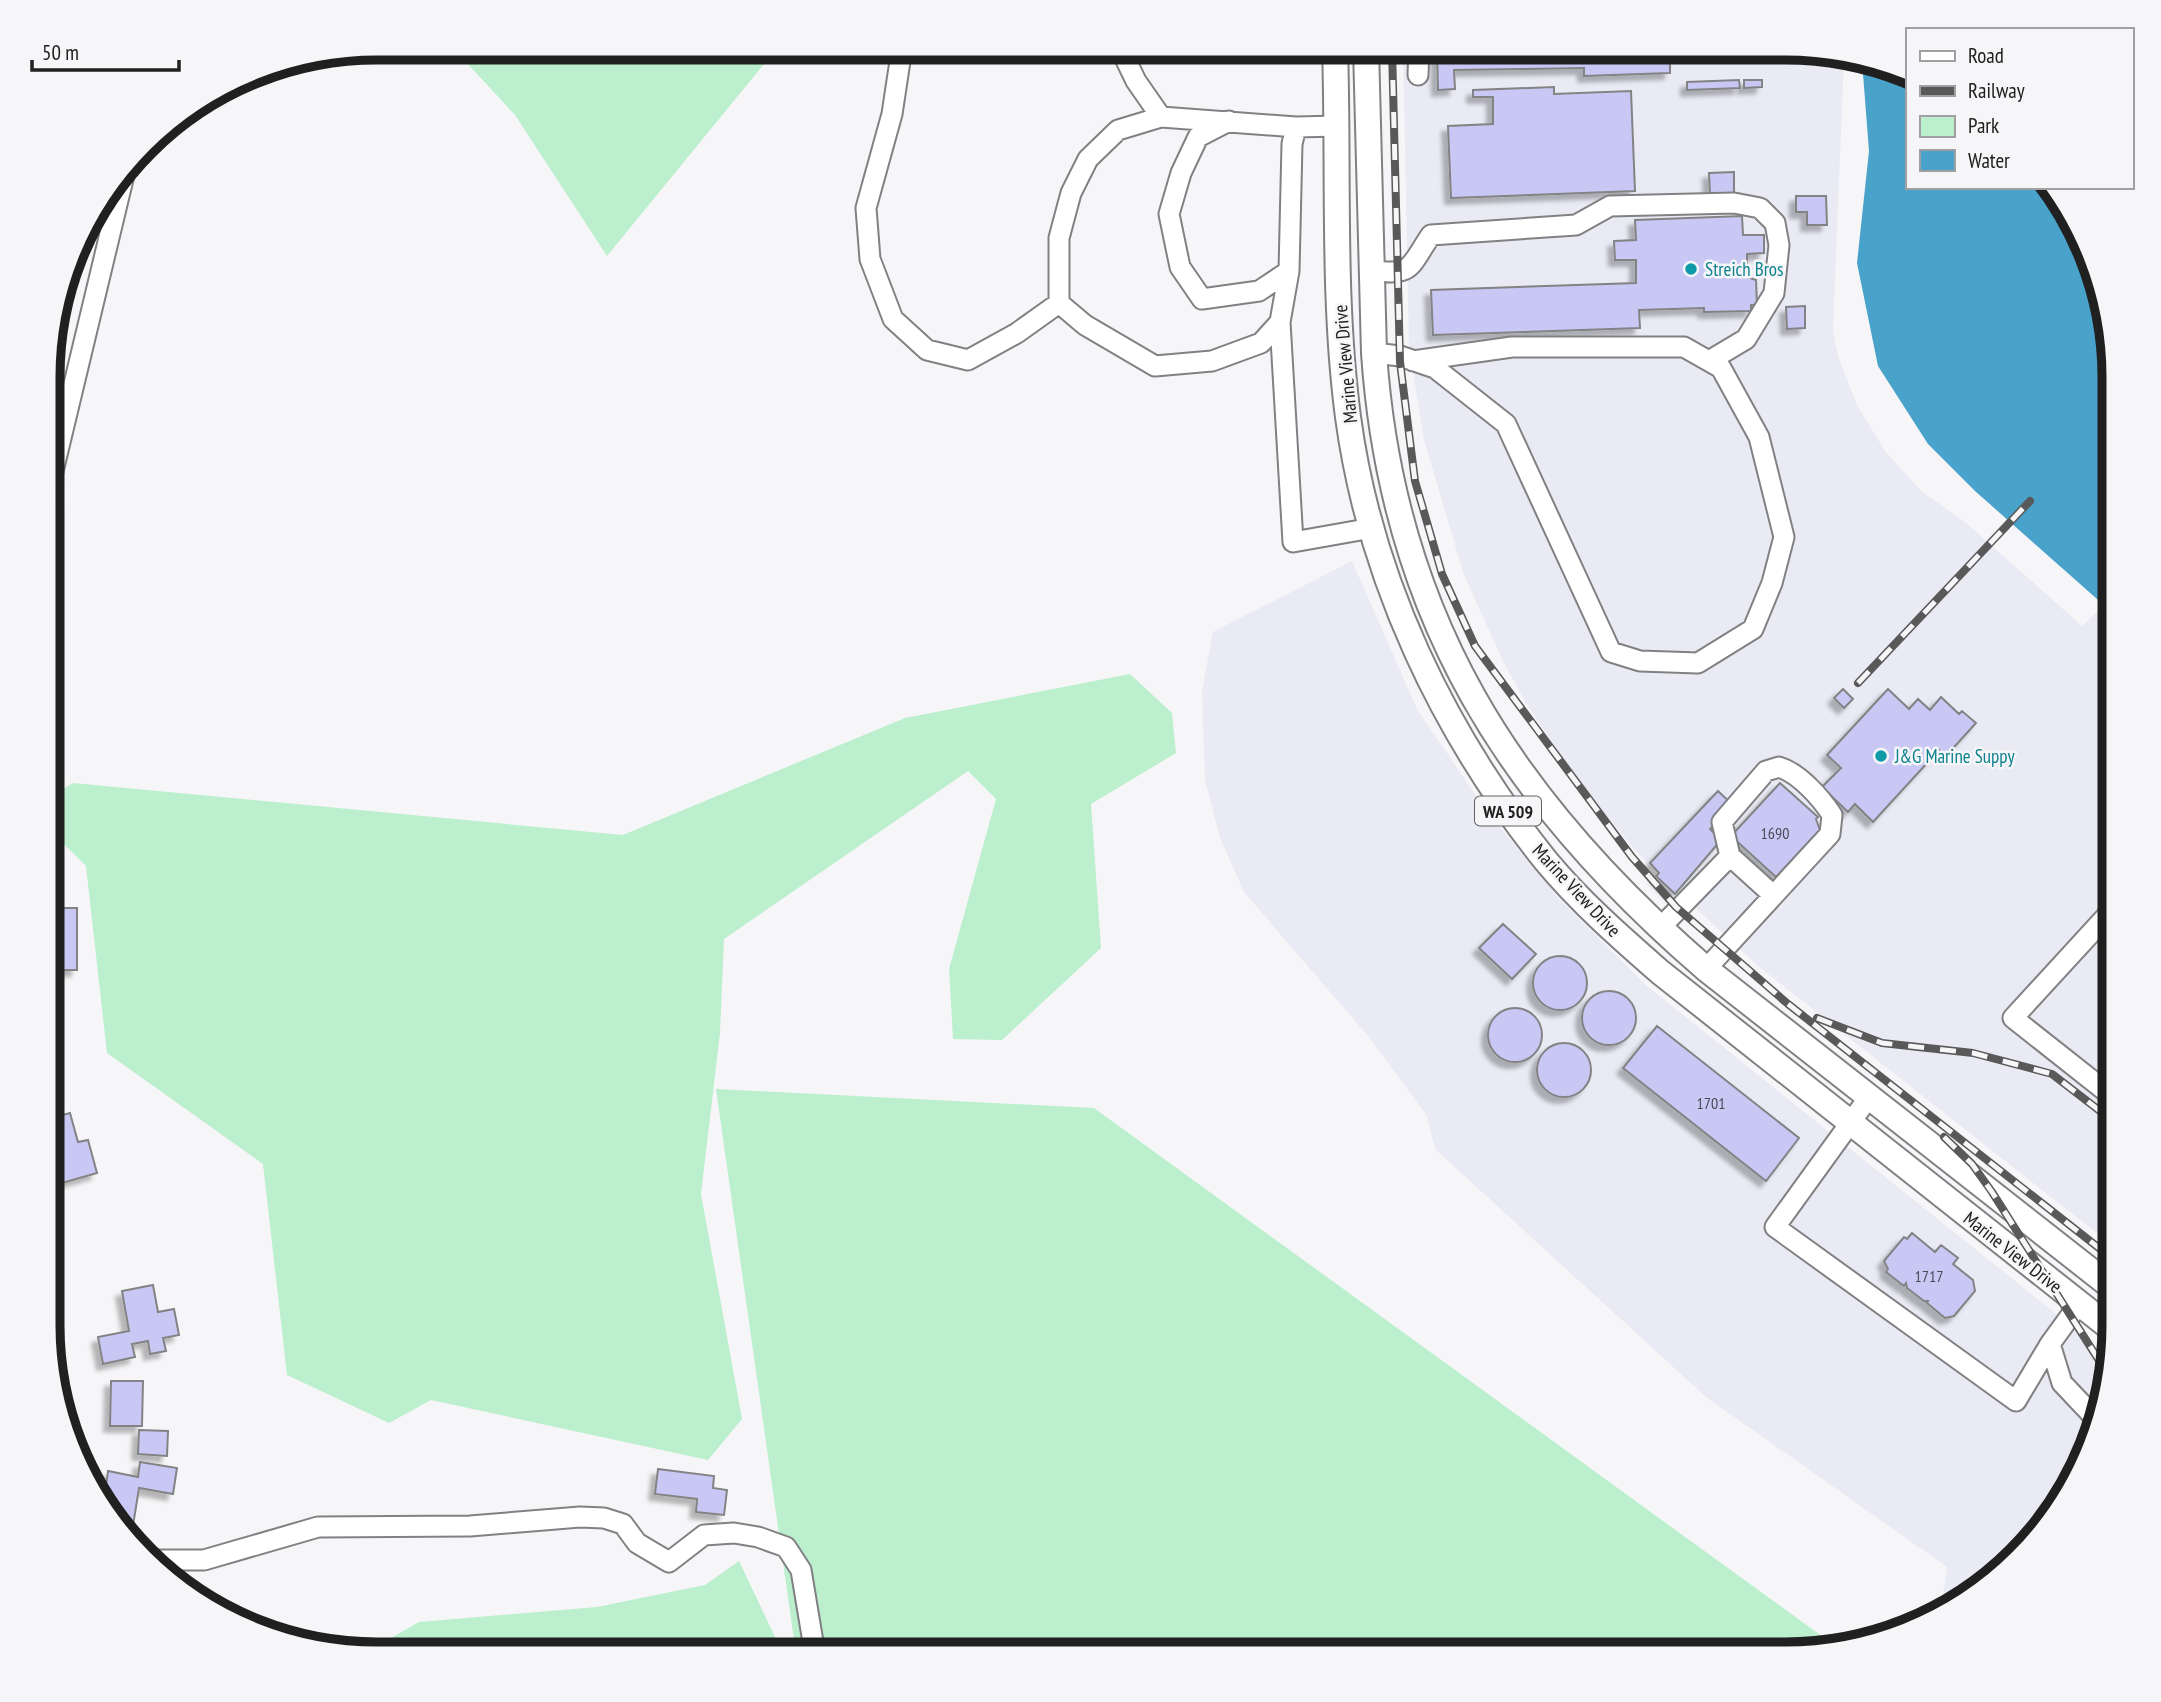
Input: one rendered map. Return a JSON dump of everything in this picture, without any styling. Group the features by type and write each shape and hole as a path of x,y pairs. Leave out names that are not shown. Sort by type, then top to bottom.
{"main road":[{"name":"Marine View Drive","path":"1335,60 1339,304 1348,415 1356,470 1372,528 1406,627 1442,704 1502,804 1548,863 1609,928 1660,972 2102,1322"},
{"name":"Marine View Drive","path":"1366,60 1374,353 1377,394 1388,457 1410,549 1431,614 1494,735 1538,797 1602,874 1659,929 1706,969 2102,1279"}],"lane":[{"path":"900,60 891,114 866,208 870,259 893,319 927,350 968,360 1017,333 1059,303"},
{"path":"1126,60 1136,81 1161,117"},
{"path":"1418,75 1419,60"},
{"path":"1280,322 1261,343 1212,361 1156,366 1085,325 1059,303 1059,238 1071,193 1088,159 1118,130 1161,117 1232,120 1296,127 1338,126"},
{"path":"1232,120 1198,137 1181,173 1169,214 1180,267 1202,299 1259,291 1289,271"},
{"path":"1296,127 1292,144 1289,271 1280,322 1293,542 1372,528"},
{"path":"60,442 121,189"},
{"path":"1371,270 1398,274 1408,269 1430,234 1576,225 1610,206 1734,203 1760,208 1774,223 1779,244 1774,293 1746,339 1709,361"},
{"path":"1374,353 1435,368 1506,424 1611,652 1640,661 1698,663 1753,629 1772,583 1784,537 1759,437 1721,368 1684,347 1512,347 1413,361"},
{"path":"1706,969 1830,834 1832,815 1825,805 1786,769 1779,767 1766,771 1723,818 1722,829 1731,856 1773,895"},
{"path":"1659,929 1731,856"},
{"path":"2102,921 2013,1018 2102,1088"},
{"path":"1869,1097 1775,1227 2016,1401 2050,1344 2079,1304"},
{"path":"2050,1344 2062,1383 2090,1412"},
{"path":"163,1560 204,1560 318,1527 470,1526 580,1517 604,1518 623,1524 637,1543 669,1562 704,1535 734,1533 758,1537 786,1547 801,1570 814,1642"}],"shaded area":[{"path":"1403,60 1806,60 1844,65 1833,330 1838,356 1857,405 1885,451 1921,491 1965,522 2082,626 2102,607 2102,1237 1758,966 1640,856 1579,783 1526,703 1503,661 1464,575 1424,440 1409,347"},
{"path":"1352,561 1417,709 1485,809 1561,901 1646,985 2101,1350 2091,1408 2069,1466 2036,1519 1994,1564 1942,1601 1947,1567 1706,1397 1435,1149 1427,1116 1369,1037 1244,892 1220,838 1205,780 1202,691 1213,632"}],"green space":[{"path":"464,60 767,60 607,256 515,115"},
{"path":"1130,674 1172,713 1176,753 1091,804 1101,948 1002,1040 953,1039 949,969 996,799 968,771 724,939 720,1033 701,1194 742,1419 708,1460 431,1400 389,1423 287,1375 263,1164 107,1053 86,866 60,840 60,791 73,783 623,835 905,718"},
{"path":"716,1089 1094,1108 1827,1640 1806,1642 794,1642"},
{"path":"739,1561 777,1642 384,1642 419,1622 597,1607 705,1585"}],"water":[{"path":"1863,69 1906,84 1906,189 2040,189 2069,236 2091,294 2101,355 2102,603 1975,491 1928,444 1878,366 1857,263 1869,151"}],"building":[{"path":"1437,60 1670,60 1670,73 1584,76 1584,68 1454,70 1455,89 1438,90"},
{"path":"1739,80 1740,88 1687,90 1687,82"},
{"path":"1744,80 1762,80 1762,87 1744,88"},
{"path":"1554,87 1554,94 1631,91 1635,191 1451,198 1448,126 1493,124 1493,97 1473,97 1473,90"},
{"path":"1734,172 1734,194 1710,195 1709,173"},
{"path":"1796,196 1826,196 1827,225 1807,225 1807,212 1796,212"},
{"name":"Streich Bros","path":"1742,216 1743,235 1764,235 1764,253 1747,254 1747,277 1756,280 1757,305 1751,305 1751,311 1704,312 1704,308 1639,310 1640,328 1433,335 1431,290 1636,283 1636,260 1615,260 1614,241 1636,240 1635,220"},
{"path":"1805,306 1805,328 1787,329 1786,307"},
{"path":"1843,689 1853,699 1844,708 1834,698"},
{"name":"J&G Marine Suppy","path":"1888,689 1909,709 1918,699 1930,710 1941,697 1959,714 1962,711 1976,723 1945,757 1939,750 1873,822 1855,804 1848,812 1822,787 1841,768 1827,755"},
{"path":"1780,783 1818,817 1816,819 1820,830 1776,877 1731,836"},
{"path":"1718,791 1733,805 1710,829 1721,840 1675,894 1656,876 1659,873 1650,863"},
{"path":"60,908 77,908 77,970 62,970 61,985"},
{"path":"1503,924 1536,954 1512,979 1479,948"},
{"path":"1560,956 1579,964 1587,983 1579,1002 1560,1010 1541,1002 1533,983 1541,964"},
{"path":"1609,991 1628,999 1636,1018 1628,1037 1609,1045 1590,1037 1582,1018 1590,999"},
{"path":"1515,1008 1534,1016 1542,1035 1534,1054 1515,1062 1496,1054 1488,1035 1496,1016"},
{"path":"1657,1026 1799,1138 1766,1181 1623,1068"},
{"path":"1564,1043 1583,1051 1591,1070 1583,1089 1564,1097 1545,1089 1537,1070 1545,1051"},
{"path":"70,1113 78,1142 88,1140 97,1173 60,1184 60,1116"},
{"path":"1912,1233 1935,1252 1941,1245 1958,1258 1953,1264 1973,1280 1975,1291 1954,1316 1945,1318 1927,1303 1928,1301 1924,1301 1907,1288 1906,1283 1904,1286 1886,1272 1888,1269 1884,1261 1904,1237 1907,1239"},
{"path":"153,1285 158,1312 174,1309 179,1335 163,1338 166,1351 150,1354 148,1341 132,1344 135,1357 103,1364 98,1337 129,1331 122,1291"},
{"path":"111,1381 143,1381 142,1426 110,1426"},
{"path":"139,1430 168,1431 167,1456 138,1454"},
{"path":"140,1462 177,1468 173,1494 139,1488 133,1528 106,1490 108,1471 138,1477"},
{"path":"658,1469 714,1476 713,1488 727,1490 724,1515 696,1512 697,1499 655,1494"}],"railway":[{"path":"1392,60 1400,362 1415,481 1442,574 1475,646 1632,857 1676,907 1788,1004 2102,1250"},
{"path":"1858,683 2030,501"},
{"path":"1817,1018 1882,1043 1973,1053 2052,1074 2102,1113"},
{"path":"1944,1137 1972,1164 1992,1192 2100,1361"}],"place":[{"name":"Streich Bros","path":"1691,269"},
{"name":"J&G Marine Suppy","path":"1881,756"}]}
